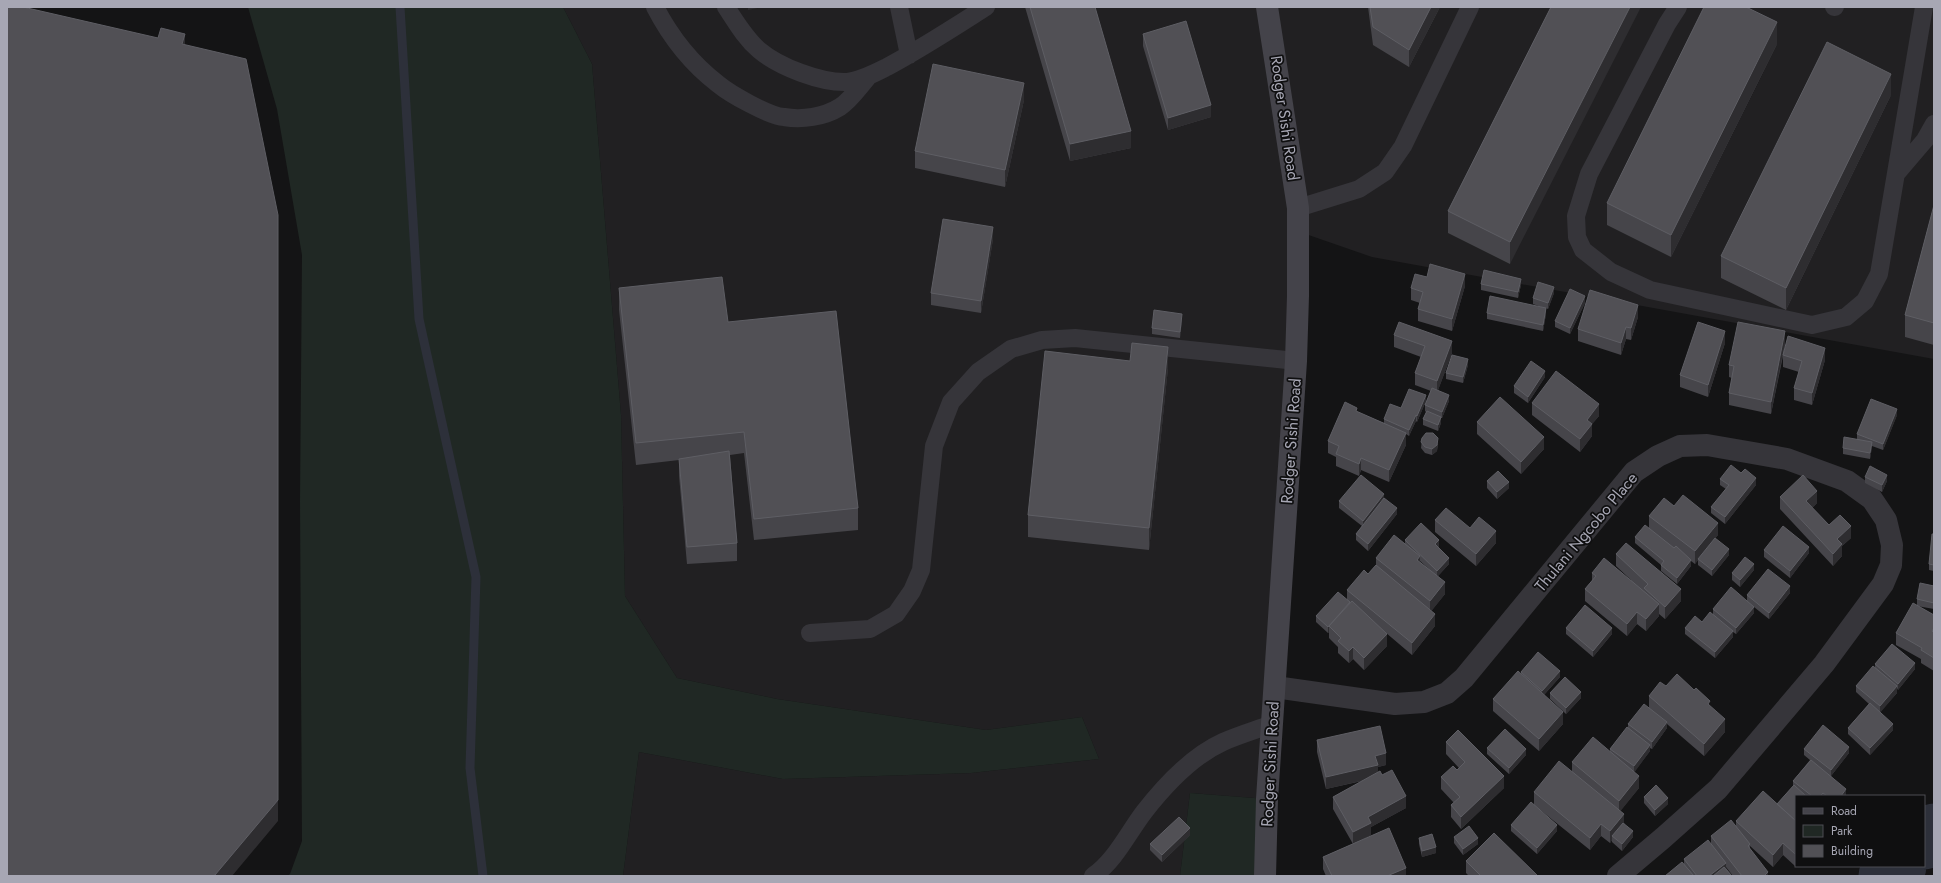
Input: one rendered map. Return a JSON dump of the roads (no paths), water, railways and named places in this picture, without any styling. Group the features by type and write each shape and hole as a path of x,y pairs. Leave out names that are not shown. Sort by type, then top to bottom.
{"street":[{"name":"Rodger Sishi Road","path":"1265,876 1274,688 1296,361 1298,296 1298,208 1267,7"},
{"name":"Thulani Ngcobo Place","path":"1274,688 1396,704 1424,702 1447,693 1464,678 1634,472 1658,456 1680,446 1707,445 1787,459 1847,481 1872,500 1886,520 1892,544 1891,565 1883,584 1824,664 1718,789 1618,876"}],"lane":[{"path":"654,7 665,26 690,57 719,84 748,102 782,117 813,118 840,107 870,75"},
{"path":"726,7 741,30 760,51 787,67 821,79 848,82 870,75 909,55 986,7"},
{"path":"898,7 909,55"},
{"path":"1298,208 1359,189 1385,172 1403,146 1470,7"},
{"path":"1678,7 1667,24 1589,174 1576,216 1577,237 1583,250 1611,272 1650,290 1812,325 1846,317 1865,301 1879,274 1924,7"},
{"path":"1896,174 1925,140 1934,124"},
{"path":"810,633 870,629 896,614 912,590 921,570 934,446 951,402 978,372 1011,349 1042,340 1075,338 1296,361"},
{"path":"1093,876 1119,848 1144,812 1179,774 1201,754 1224,742 1272,724"}],"waterway":[{"path":"400,7 419,319 476,577 470,768 483,876"},
{"path":"1925,840 1934,832"},
{"path":"1887,876 1897,867"}]}
